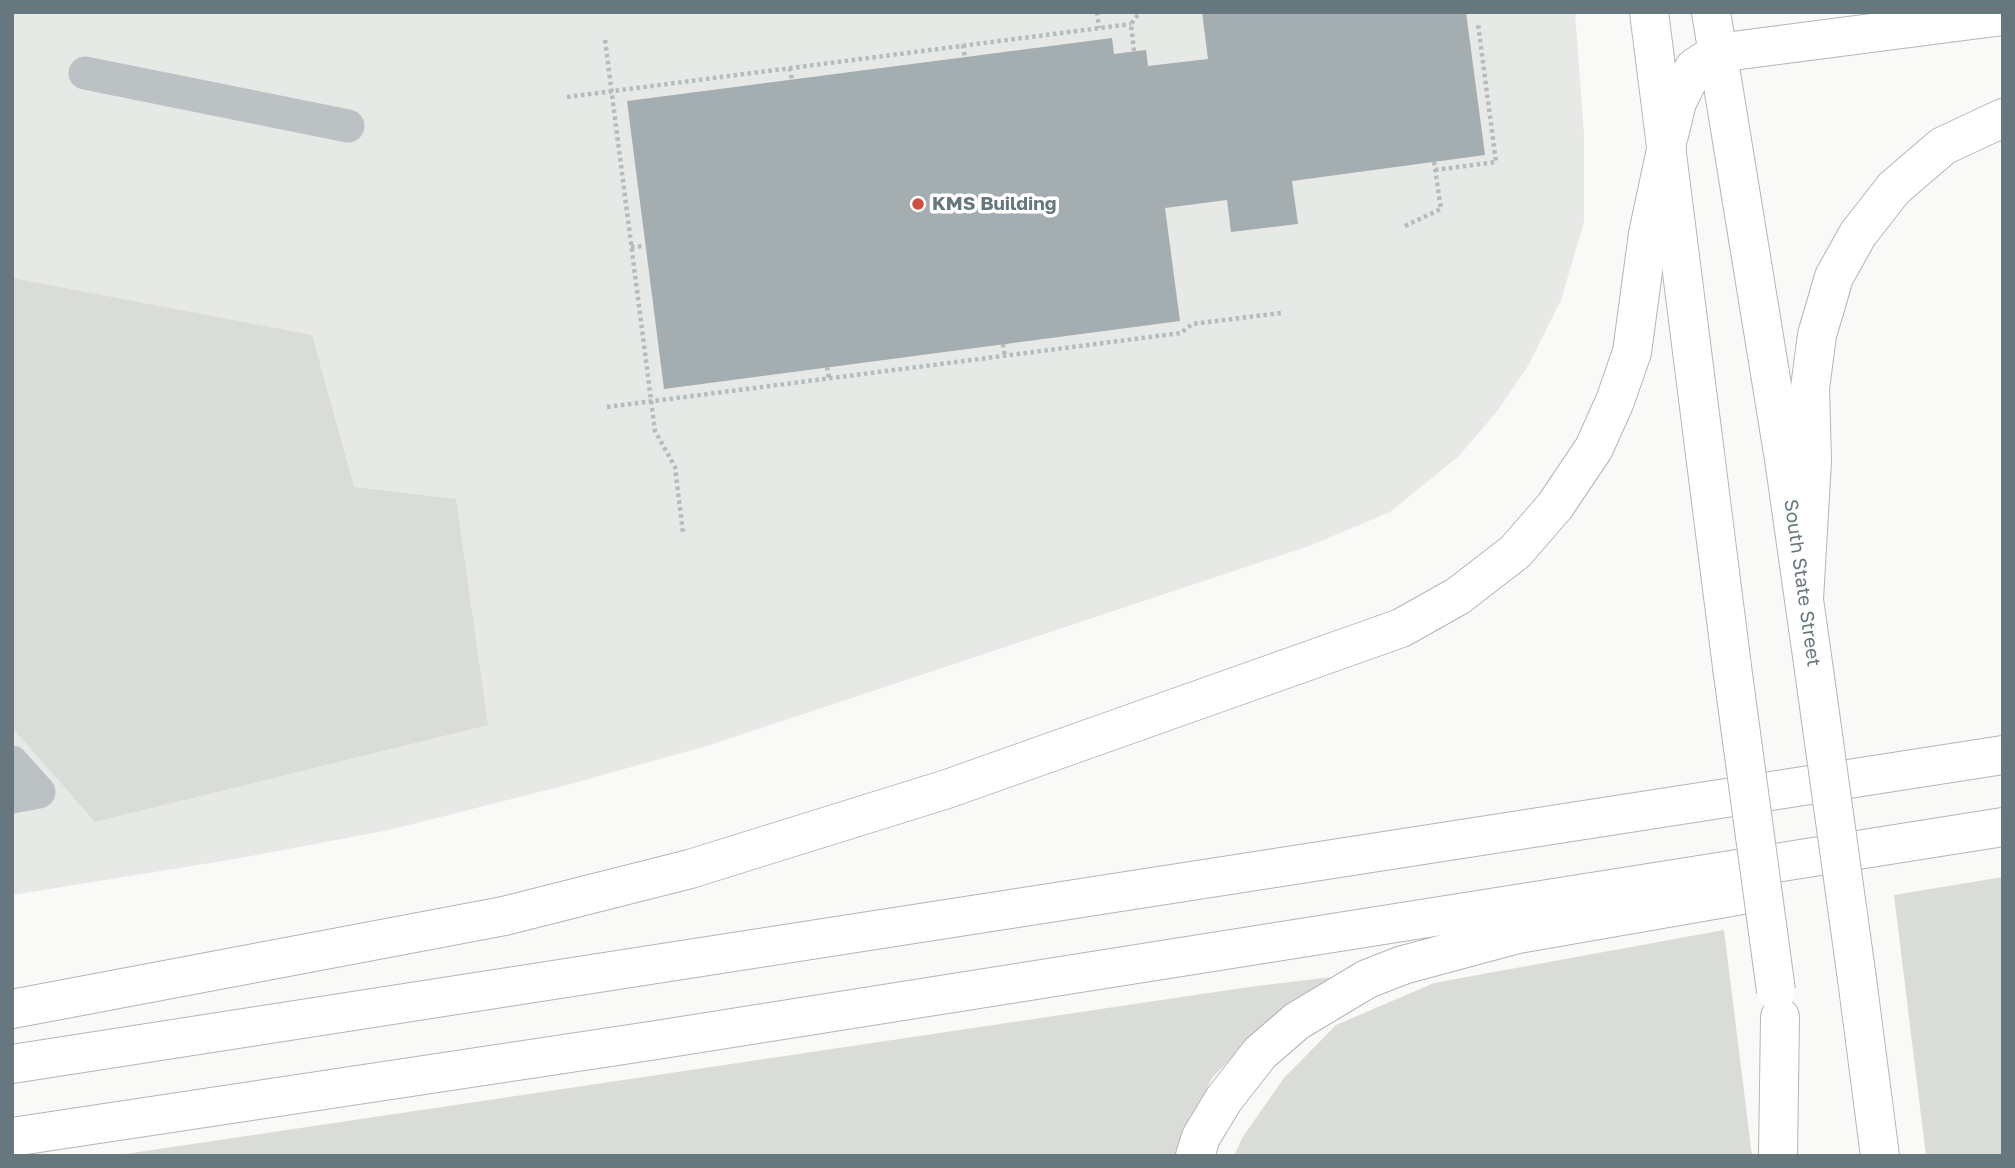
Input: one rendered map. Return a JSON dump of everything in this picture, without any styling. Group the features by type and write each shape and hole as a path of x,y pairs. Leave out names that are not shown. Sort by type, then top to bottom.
{"main road":[{"path":"1649,12 1797,1156"},
{"name":"South State Street","path":"1712,12 1784,459 1880,1156"},
{"path":"12,1009 504,916 690,869 947,789 1401,628 1458,596 1515,552 1555,506 1594,448 1615,401 1632,352 1647,234 1677,102 1694,68 1717,53 2003,16"},
{"path":"1804,599 1812,461 1810,388 1817,335 1834,277 1858,234 1894,188 1944,146 2003,118"},
{"path":"1903,771 2003,730"},
{"path":"12,1064 2003,755"},
{"path":"12,1138 663,1039 2003,827"},
{"path":"1195,1156 1201,1137 1224,1099 1259,1053 1297,1021 1332,999 1367,979 1403,965 1518,934 2003,850"},
{"path":"1778,1004 1778,1156"}],"lane":[{"path":"85,73 348,126"},
{"path":"12,762 39,792 12,797"}],"path":[{"path":"1097,12 1099,28"},
{"path":"1134,51 1131,24 1140,12"},
{"path":"567,97 1131,24"},
{"path":"1435,170 1496,162 1478,24"},
{"path":"606,40 655,431 675,467 683,533"},
{"path":"963,46 965,58"},
{"path":"790,68 792,80"},
{"path":"1405,226 1441,209 1434,162"},
{"path":"631,247 645,246"},
{"path":"607,407 1181,332 1192,324 1281,313"},
{"path":"1003,344 1005,356"},
{"path":"827,367 829,378"}],"shaded area":[{"path":"12,12 1575,12 1584,134 1584,222 1561,300 1529,364 1498,410 1459,456 1390,512 1309,546 707,746 389,830 235,859 12,895"},
{"path":"12,278 312,335 354,487 456,499 488,725 95,822 12,727"},
{"path":"2003,877 2003,1156 1926,1156 1894,895"},
{"path":"1724,930 1752,1156 1234,1156 1242,1138 1284,1078 1336,1025 1434,983"},
{"path":"1332,977 1269,1019 1212,1078 1176,1156 112,1156 1249,987"}],"building":[{"name":"KMS Building","path":"1202,12 1466,12 1485,155 1292,181 1298,224 1231,232 1227,200 1165,208 1180,321 664,389 627,101 1112,38 1114,54 1146,50 1148,66 1208,59"}],"place":[{"name":"KMS Building","path":"918,204"}]}
